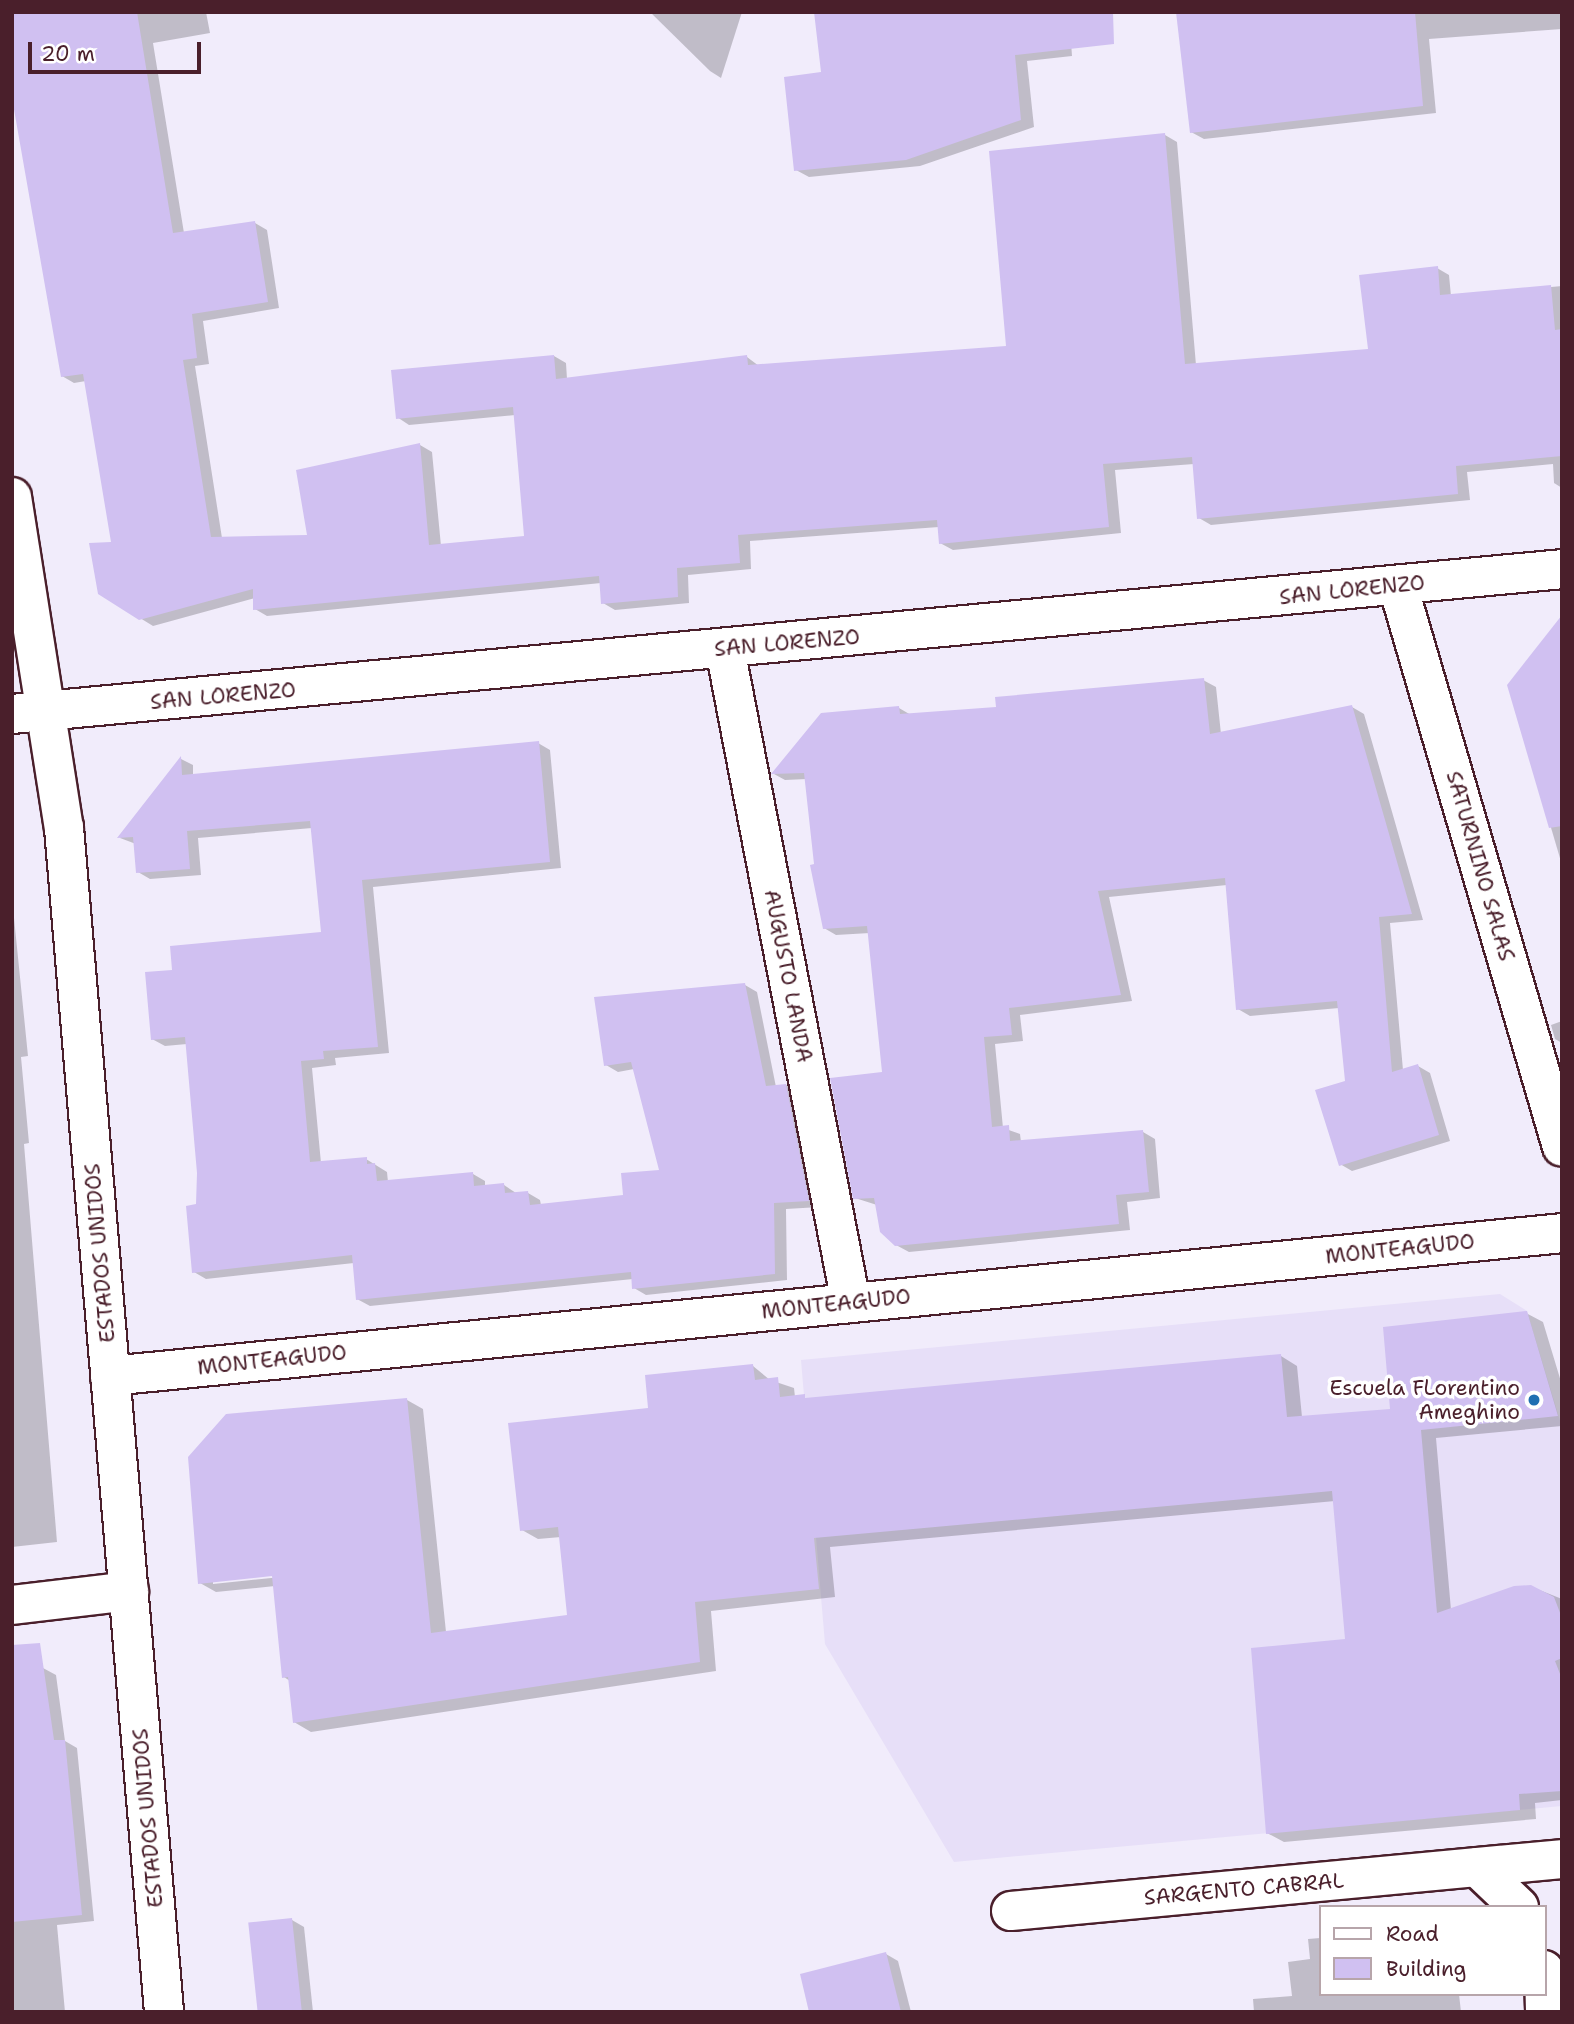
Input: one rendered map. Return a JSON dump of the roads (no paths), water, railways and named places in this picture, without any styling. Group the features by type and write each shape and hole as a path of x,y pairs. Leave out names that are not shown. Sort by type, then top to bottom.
{"street":[{"name":"ESTADOS UNIDOS","path":"12,497 29,713 64,828 164,2012"},
{"name":"SAN LORENZO","path":"29,713 1562,569"},
{"name":"SATURNINO SALAS","path":"1398,586 1562,1147"},
{"name":"AUGUSTO LANDA","path":"725,649 851,1303"},
{"name":"MONTEAGUDO","path":"110,1376 1562,1233"},
{"path":"12,1605 129,1591"},
{"name":"SARGENTO CABRAL","path":"1011,1911 1562,1859"},
{"path":"1477,1867 1517,1905"},
{"path":"1557,2012 1562,2007"}],"place":[{"name":"Escuela FLorentino Ameghino","path":"1534,1400"}]}
